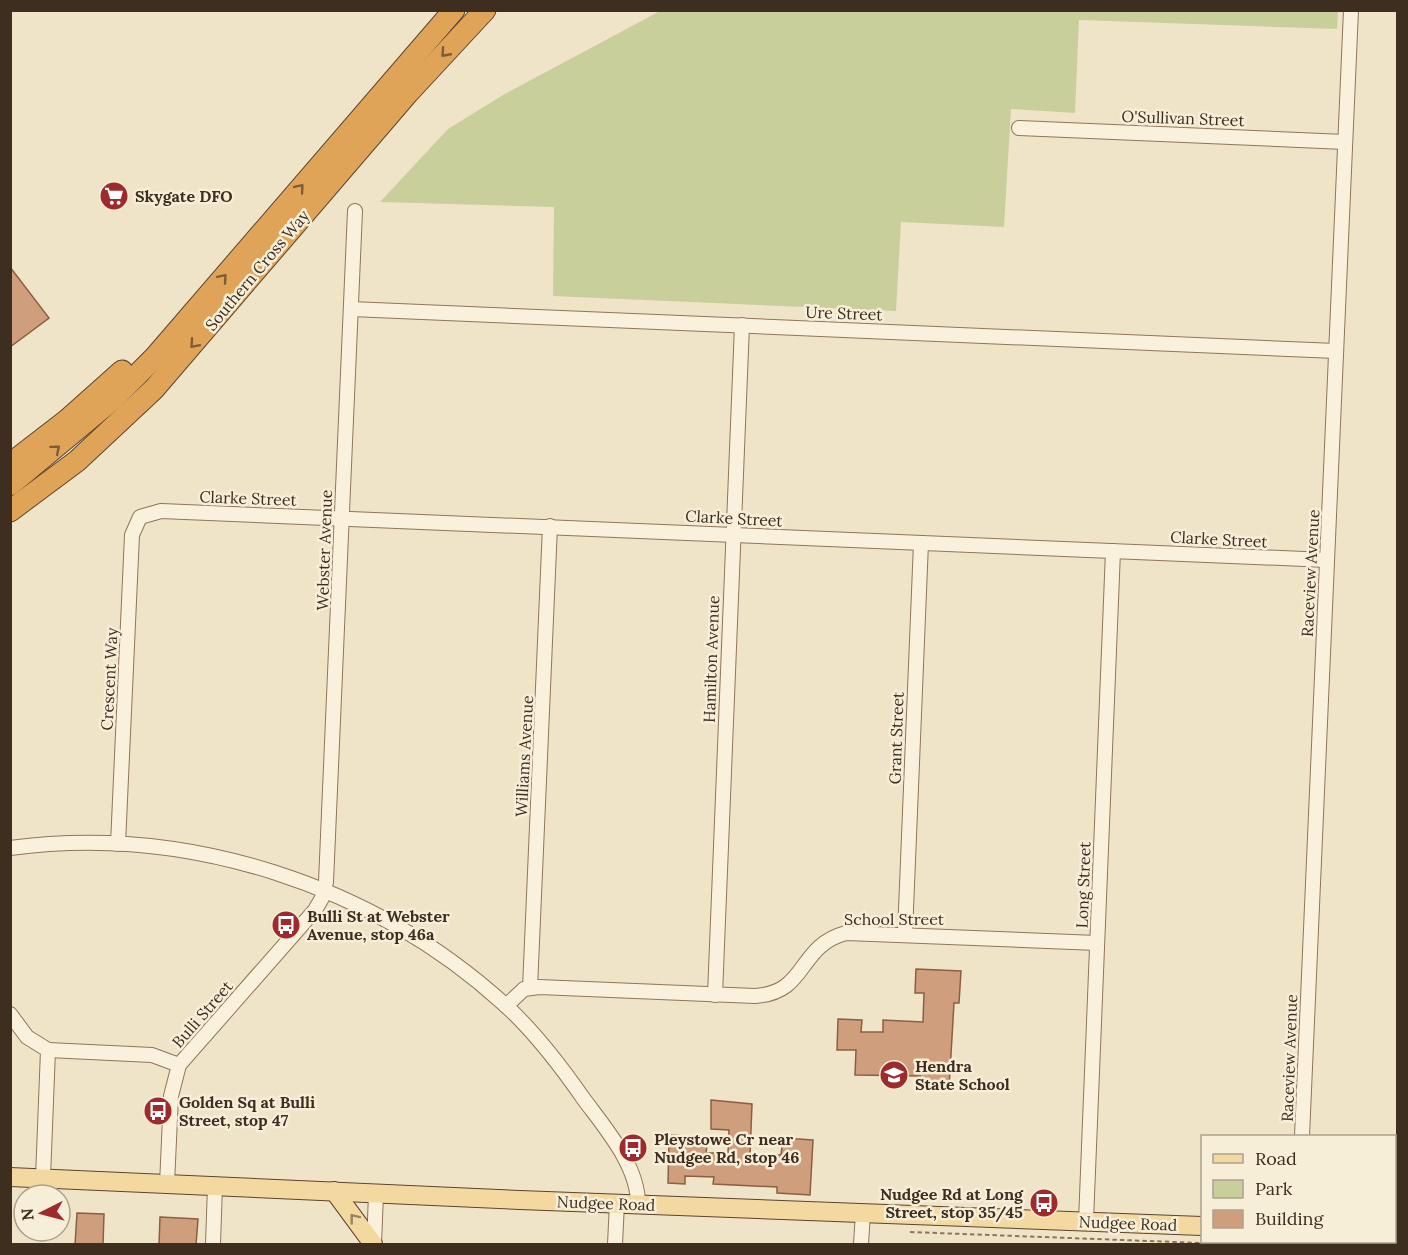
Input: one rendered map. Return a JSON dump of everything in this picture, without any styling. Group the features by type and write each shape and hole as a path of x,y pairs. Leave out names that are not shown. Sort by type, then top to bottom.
{"highway":[{"name":"Southern Cross Way","path":"10,485 112,400 172,338 454,10"},
{"name":"Southern Cross Way","path":"10,511 77,460 154,389 408,93 485,10"},
{"path":"10,464 67,420 144,350 172,338"}],"main road":[{"name":"Nudgee Road","path":"10,1177 376,1194 1201,1226"},
{"path":"334,1191 374,1245"}],"street":[{"name":"Raceview Avenue","path":"1302,1135 1351,10"},
{"name":"O'Sullivan Street","path":"1019,128 1345,142"},
{"name":"Webster Avenue","path":"325,891 355,211"},
{"name":"Ure Street","path":"351,309 1336,351"},
{"name":"Hamilton Avenue","path":"715,995 742,325"},
{"name":"Clarke Street","path":"140,517 161,511 1327,560"},
{"name":"Crescent Way","path":"118,844 132,535 140,517"},
{"name":"Williams Avenue","path":"530,988 550,526"},
{"name":"Grant Street","path":"905,934 921,543"},
{"name":"Long Street","path":"1086,1221 1113,551"},
{"path":"10,848 63,844 118,844 182,850 228,859 325,891 397,927 438,952 506,1006 567,1077 605,1128 637,1182 638,1204"},
{"name":"Bulli Street","path":"167,1184 171,1096 179,1065 315,910 325,891"},
{"name":"School Street","path":"530,988 765,996 781,990 795,979 816,947 835,936 858,933 1097,943"},
{"path":"506,1006 517,994 530,988"},
{"path":"10,1014 27,1037 48,1050 152,1055 179,1065"},
{"path":"43,1178 48,1050"},
{"path":"213,1245 215,1186"},
{"path":"374,1245 376,1194"},
{"path":"615,1245 616,1203"},
{"path":"861,1245 863,1213"}],"path":[{"path":"903,1232 1228,1245"}],"green space":[{"path":"661,10 1338,11 1337,29 1079,20 1075,113 1011,109 1004,227 901,222 896,311 553,296 554,207 380,202 448,129 503,95"}],"building":[{"path":"10,267 49,318 10,347"},
{"path":"916,969 961,971 959,1003 954,1003 949,1088 920,1086 920,1076 855,1075 856,1050 837,1050 838,1019 862,1020 861,1032 883,1032 883,1020 923,1022 924,993 915,993"},
{"path":"711,1100 752,1104 750,1155 781,1155 783,1138 813,1140 810,1195 777,1193 777,1187 713,1184 714,1177 685,1176 685,1184 668,1183 669,1140 672,1140 672,1135 685,1136 685,1145 707,1145 706,1153 728,1153 729,1130 711,1129"},
{"path":"77,1213 104,1214 103,1245 75,1245"},
{"path":"160,1217 198,1219 196,1245 159,1245"}],"place":[{"name":"Skygate DFO","path":"114,196"},
{"name":"Bulli St at Webster Avenue, stop 46a","path":"286,925"},
{"name":"Hendra State School","path":"894,1075"},
{"name":"Golden Sq at Bulli Street, stop 47","path":"158,1111"},
{"name":"Pleystowe Cr near Nudgee Rd, stop 46","path":"633,1148"},
{"name":"Nudgee Rd at Long Street, stop 35/45","path":"1044,1203"}]}
